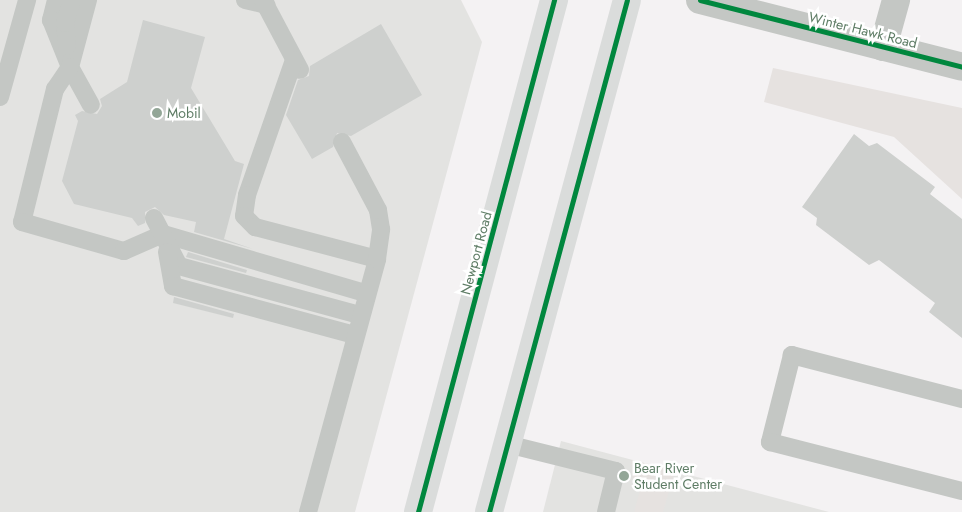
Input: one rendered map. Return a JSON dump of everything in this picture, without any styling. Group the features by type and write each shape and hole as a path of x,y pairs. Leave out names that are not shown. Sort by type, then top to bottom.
{"main road":[{"name":"Newport Road","path":"418,512 554,0"},
{"path":"489,512 627,0"}],"street":[{"name":"Winter Hawk Road","path":"700,0 962,68"},
{"path":"883,47 896,0"}],"lane":[{"path":"0,97 27,0"},
{"path":"56,0 51,20 70,67 90,105"},
{"path":"70,67 65,23 72,0"},
{"path":"88,0 70,67 55,89 22,222 124,250 163,234 365,293"},
{"path":"244,0 264,3 298,66 247,195 244,216 255,227 377,259"},
{"path":"308,512 365,293 377,259 378,210 342,142"},
{"path":"154,218 179,266 359,315"},
{"path":"163,234 173,286 354,335"},
{"path":"962,399 792,355 770,442 962,491"},
{"path":"507,444 616,471 606,512"}],"shaded area":[{"path":"0,0 461,0 482,42 355,512 0,512"},
{"path":"773,68 962,108 962,199 894,137 764,102"},
{"name":"Bear River Student Center","path":"561,441 829,512 543,512"},
{"path":"631,460 675,470 663,512 634,512 641,487 633,484"}],"building":[{"path":"143,20 205,37 191,88 235,161 244,164 224,239 253,249 194,232 196,222 164,215 155,207 145,212 145,223 138,226 132,218 74,204 62,181 78,121 75,115 82,111 97,114 102,106 100,99 127,82"},
{"path":"381,24 422,95 351,136 337,133 333,147 312,159 286,115 298,80 309,76 310,66"},
{"path":"854,134 869,146 877,143 935,187 930,194 962,219 962,338 929,312 935,303 879,260 869,265 816,225 817,218 802,207"},
{"path":"188,252 247,270 246,273 186,257"},
{"path":"174,297 234,314 233,318 173,303"}],"cycle path":[{"path":"418,512 554,0"},
{"path":"489,512 627,0"},
{"path":"700,0 962,67"}],"place":[{"name":"Mobil","path":"157,113"},
{"name":"Bear River Student Center","path":"624,476"}]}
